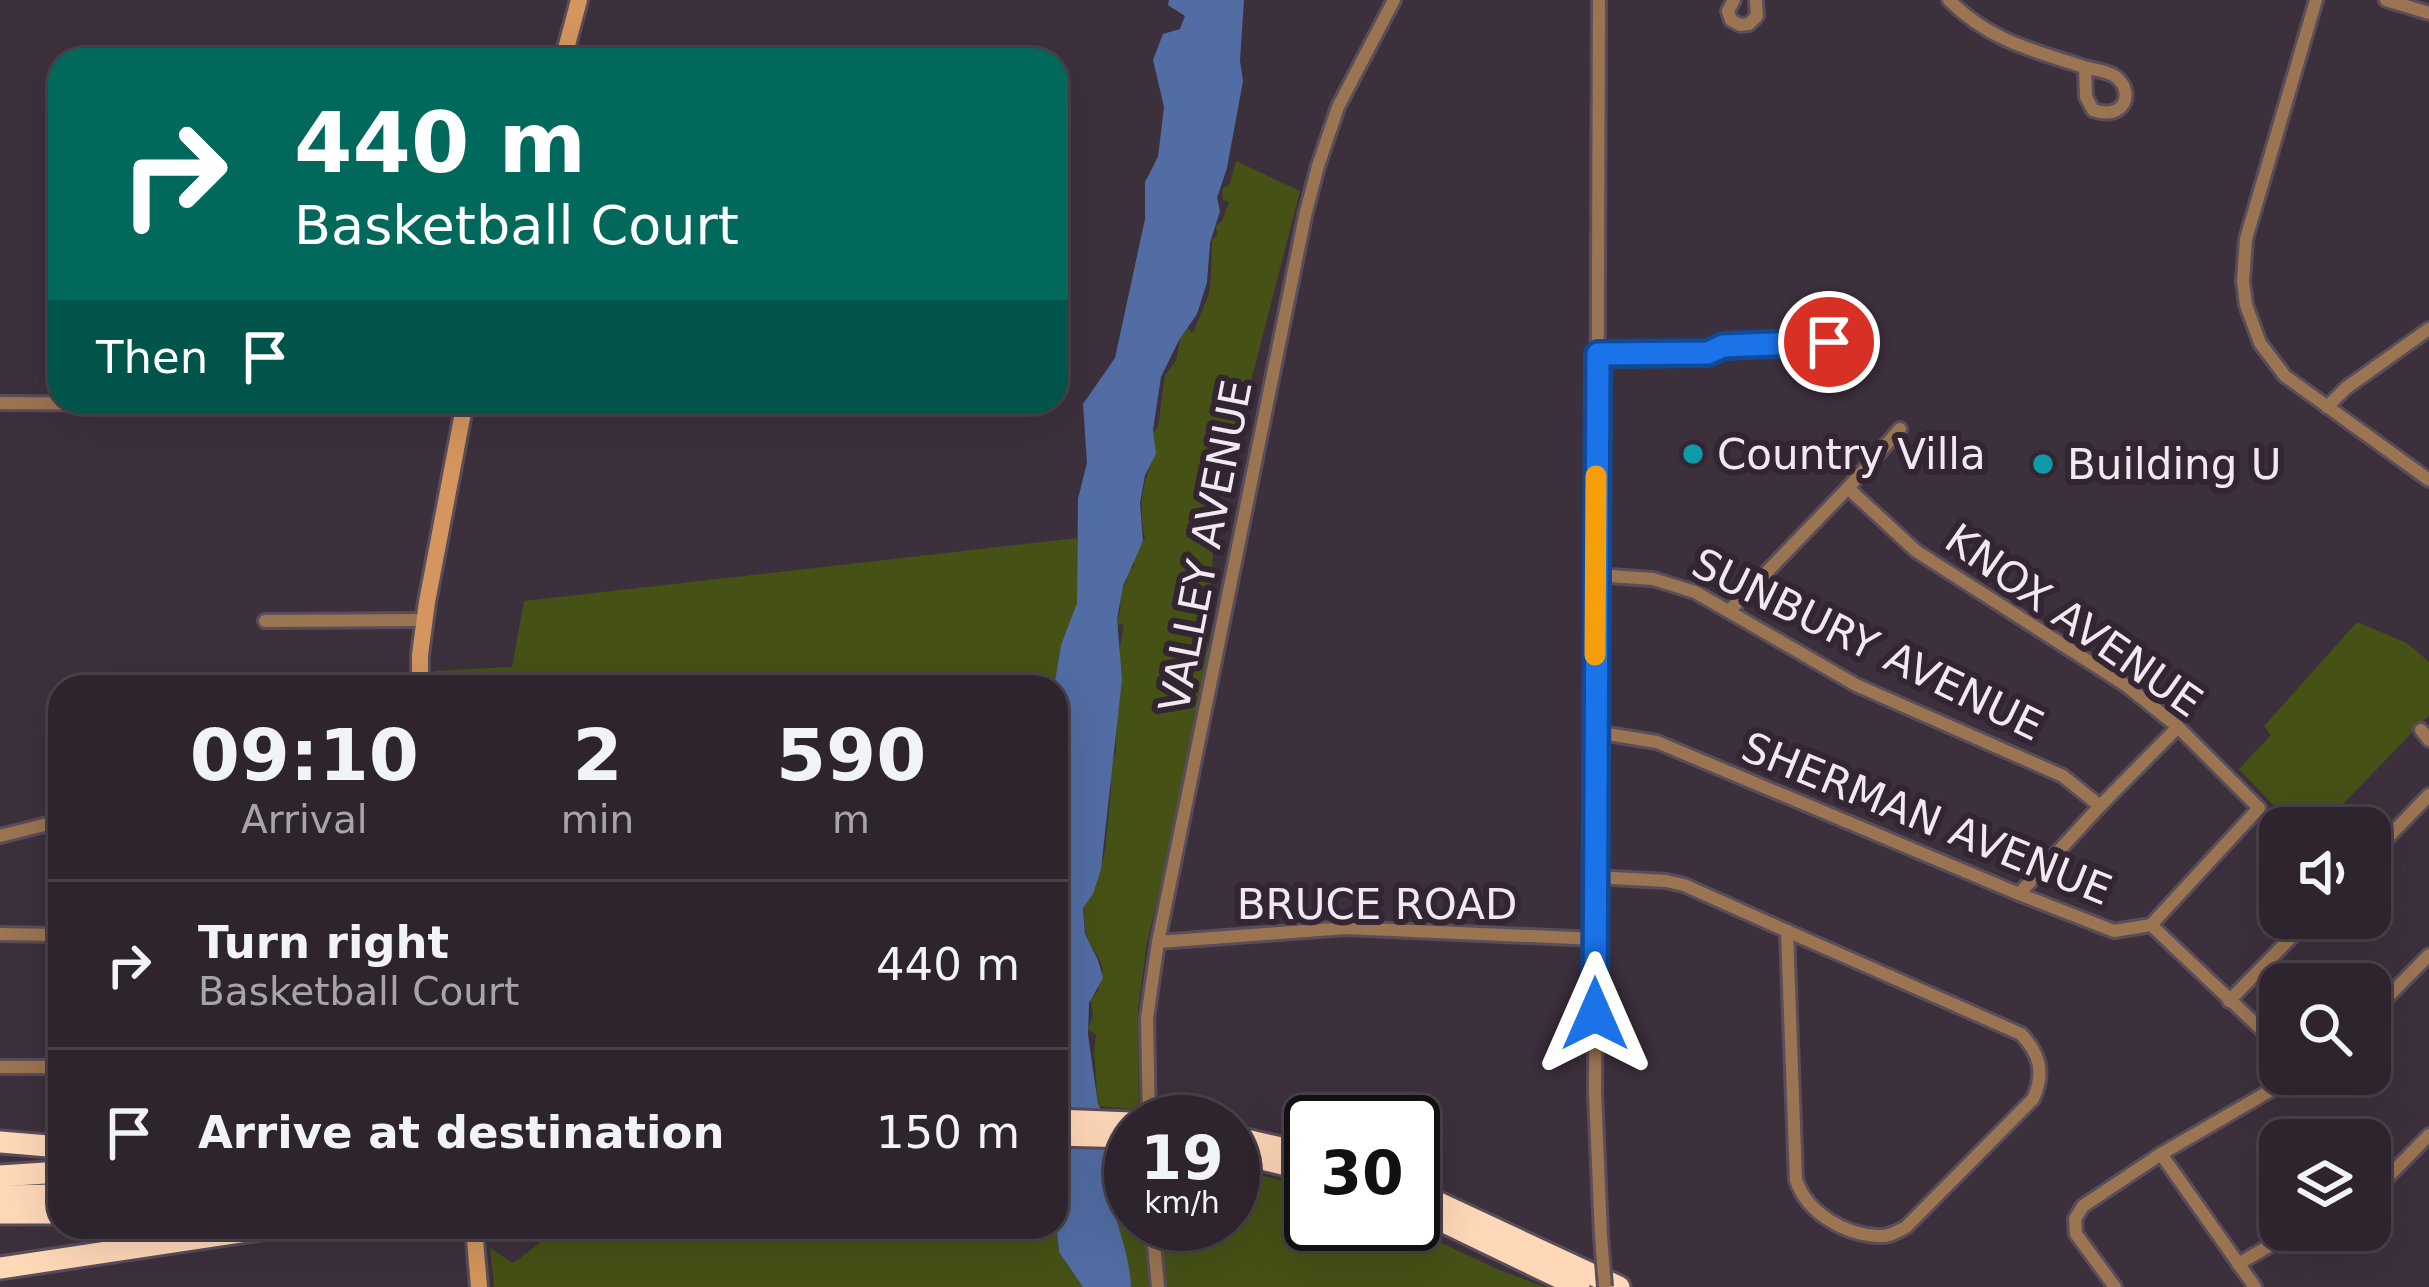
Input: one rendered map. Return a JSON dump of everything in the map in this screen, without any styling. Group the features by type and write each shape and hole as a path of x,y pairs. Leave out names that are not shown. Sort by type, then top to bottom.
{"highway":[{"path":"1068,1120 1104,1122"},
{"path":"1068,1135 1104,1136"},
{"path":"0,1142 48,1146"},
{"path":"0,1176 48,1173"},
{"path":"0,1196 48,1195"},
{"path":"1440,1204 1619,1287"},
{"path":"0,1214 48,1213"},
{"path":"1440,1221 1579,1287"},
{"path":"0,1268 193,1239"}],"street":[{"path":"565,48 579,0"},
{"name":"VALLEY AVENUE","path":"1148,1095 1147,1018 1158,942 1313,184 1343,94 1394,0"},
{"path":"1599,0 1595,1115 1605,1287"},
{"path":"1734,0 1728,10 1731,20 1740,25 1757,16 1756,0"},
{"path":"1949,0 1989,34 2086,68"},
{"path":"2316,0 2246,239 2246,305 2260,343 2285,376 2429,480"},
{"path":"2386,0 2429,13"},
{"path":"2326,407 2429,329"},
{"path":"1598,354 1708,353 1723,346 1829,342"},
{"path":"0,403 48,403"},
{"path":"421,675 424,620 463,414"},
{"path":"1730,610 1900,430"},
{"name":"KNOX AVENUE","path":"1848,488 1916,551 2127,686 2178,727 2259,808"},
{"name":"SUNBURY AVENUE","path":"1595,575 1666,581 1695,592 1856,685 2063,776 2100,806"},
{"path":"265,621 424,620"},
{"path":"2019,894 2178,727"},
{"name":"SHERMAN AVENUE","path":"1595,732 1658,742 2114,931 2151,925 2259,808"},
{"path":"2391,834 2429,795"},
{"path":"0,836 48,824"},
{"path":"1596,877 1684,885 2021,1034 2033,1047 2041,1065 2041,1083 2033,1099 1906,1227 1892,1235 1852,1231 1810,1207 1796,1180 1787,932"},
{"path":"2151,925 2259,1028"},
{"name":"BRUCE ROAD","path":"1158,942 1346,928 1595,939"},
{"path":"0,934 48,935"},
{"path":"2229,1001 2290,939"},
{"path":"2391,994 2429,955"},
{"path":"0,1066 48,1066"},
{"path":"2115,1287 2076,1234 2075,1219 2084,1205 2263,1095"},
{"path":"2391,1174 2429,1135"},
{"path":"2161,1154 2255,1287"},
{"path":"474,1239 479,1287"},
{"path":"1155,1251 1158,1287"},
{"path":"2238,1264 2261,1251"}],"green space":[{"path":"1236,161 1300,191 1213,550 1207,670 1196,741 1147,942 1138,1010 1139,1095 1104,1095 1104,1107 1098,1106 1096,1035 1088,1029 1093,1016 1090,996 1098,992 1103,972 1080,907 1105,850 1122,676 1119,651 1124,625 1117,628 1116,622 1119,597 1127,579 1125,571 1134,567 1145,538 1142,497 1165,375 1176,361 1181,334 1188,328 1194,331 1208,297 1212,240 1229,202 1223,200 1222,189 1230,184"},
{"path":"1077,538 1077,603 1061,645 1056,675 434,675 434,671 512,667 524,601"},
{"path":"2357,622 2407,643 2429,662 2429,715 2340,807 2275,807 2239,769 2271,735 2264,726"},
{"path":"1260,1175 1284,1181 1284,1251 1440,1251 1440,1242 1545,1287 1131,1287 1123,1251 1260,1251"},
{"path":"545,1239 1058,1239 1059,1252 1083,1287 494,1287 490,1248 513,1263"}],"water":[{"path":"1169,0 1244,0 1243,81 1217,198 1220,211 1210,243 1207,282 1197,314 1161,377 1153,430 1156,454 1145,475 1140,503 1143,541 1123,586 1117,619 1122,679 1101,869 1083,908 1085,934 1103,978 1089,1003 1088,1035 1104,1122 1104,1251 1126,1251 1131,1287 1083,1287 1059,1252 1058,1239 1068,1239 1068,675 1056,675 1061,645 1077,603 1078,499 1087,463 1083,404 1115,358 1145,219 1145,182 1158,157 1164,107 1153,60 1163,34 1180,29 1185,16 1168,5"}],"slow traffic":[{"path":"1595,655 1596,476"}],"place":[{"name":"Country Villa","path":"1693,454"},
{"name":"Building U","path":"2043,464"}],"route":[{"path":"1595,1014 1598,354 1708,353 1723,346 1829,342"}]}
